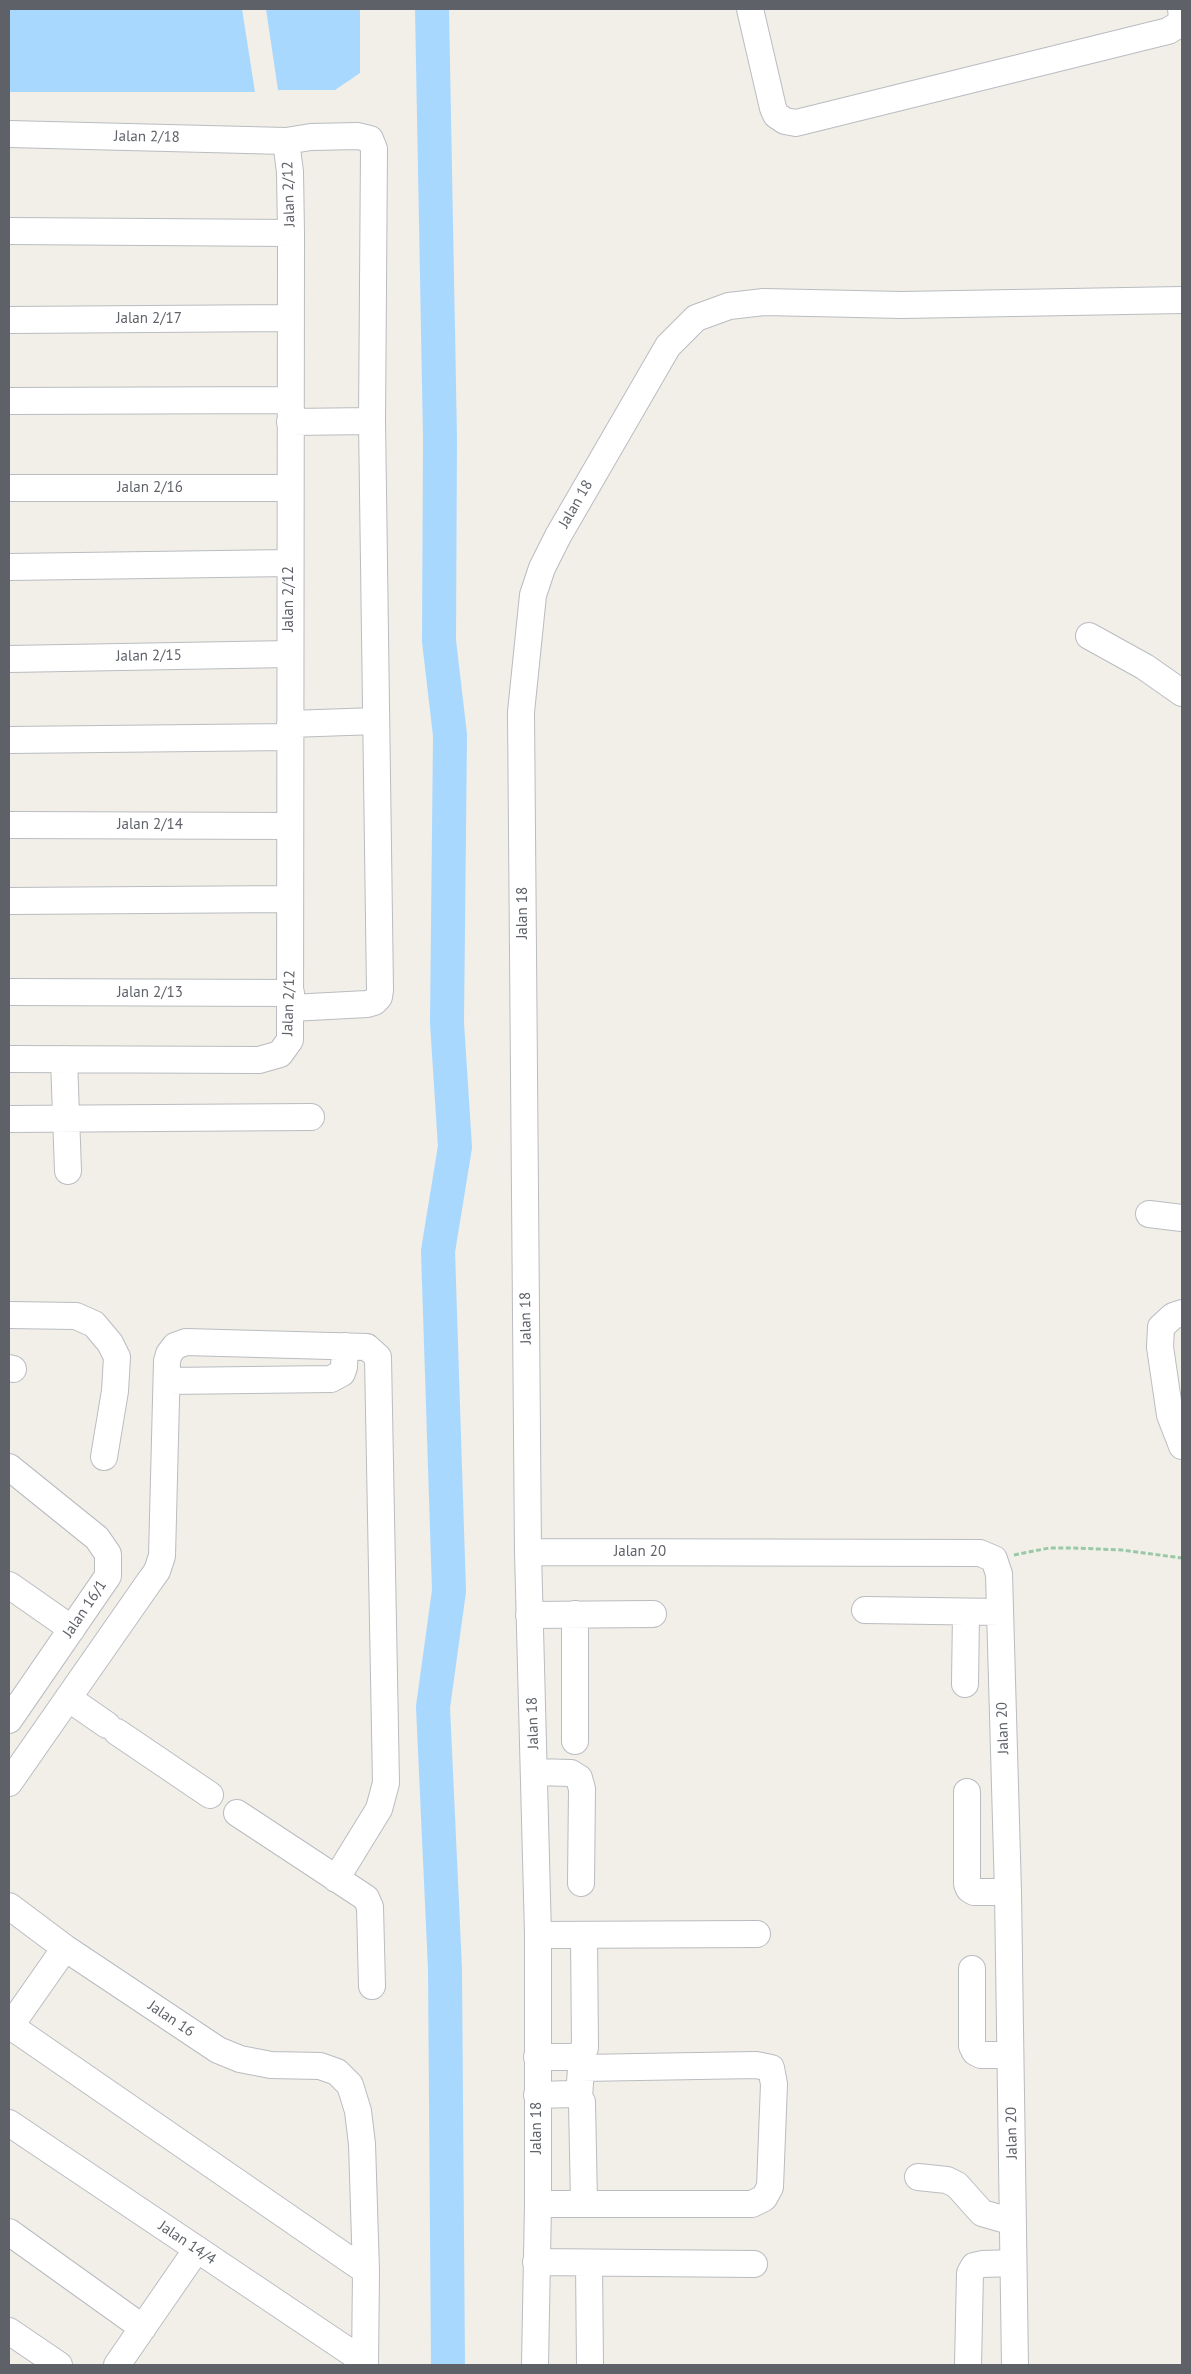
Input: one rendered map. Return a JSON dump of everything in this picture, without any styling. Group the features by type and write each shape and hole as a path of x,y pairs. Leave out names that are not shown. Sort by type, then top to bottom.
{"street":[{"path":"750,9 773,108 776,115 785,121 796,123 1168,31 1178,25 1182,17 1181,9"},
{"name":"Jalan 2/18","path":"9,134 286,140 311,137 358,136 370,139 374,149 372,421"},
{"name":"Jalan 2/12","path":"64,1059 259,1060 280,1054 290,1040 289,318 291,233 290,172 286,140"},
{"path":"9,231 291,233"},
{"name":"Jalan 18","path":"535,2365 538,2204 538,1935 528,1552 521,712 533,595 542,568 558,536 668,346 696,318 729,306 764,302 902,305 1182,300"},
{"name":"Jalan 2/17","path":"9,320 289,318"},
{"path":"9,401 289,411 372,421 376,722 290,730 9,740"},
{"name":"Jalan 2/16","path":"9,488 290,488"},
{"path":"9,567 289,563"},
{"path":"1089,636 1144,666 1182,693"},
{"name":"Jalan 2/15","path":"9,658 289,654"},
{"name":"Jalan 2/13","path":"9,992 367,1004 374,1002 379,997 376,722"},
{"name":"Jalan 2/14","path":"9,825 290,826"},
{"path":"9,901 290,899"},
{"path":"9,1059 64,1059 68,1171"},
{"path":"9,1119 311,1117"},
{"path":"1149,1214 1182,1218"},
{"path":"1182,1313 1173,1316 1161,1327 1160,1347 1170,1415 1177,1428 1182,1446"},
{"path":"9,1315 76,1316 94,1324 110,1343 117,1357 115,1391 104,1457"},
{"path":"9,1783 157,1571 162,1556 169,1354 175,1346 186,1342 367,1346 378,1357 386,1783 379,1809 336,1879"},
{"path":"168,1381 331,1379 342,1373 345,1346"},
{"name":"Jalan 16/1","path":"9,1467 97,1538 108,1554 108,1576 72,1628 17,1691 9,1720"},
{"name":"Jalan 20","path":"528,1552 980,1553 994,1559 999,1574 1008,1892 1015,2365"},
{"path":"9,1585 72,1628"},
{"path":"865,1610 966,1613 1000,1612"},
{"path":"965,1684 966,1613"},
{"path":"575,1614 575,1742"},
{"path":"529,1615 653,1614"},
{"path":"68,1698 210,1795"},
{"path":"535,1772 571,1773 579,1778 582,1789 581,1883"},
{"path":"967,1792 967,1884 969,1889 974,1892 1008,1892"},
{"path":"237,1813 366,1898 370,1907 372,1986"},
{"name":"Jalan 16","path":"9,1906 65,1948 218,2050 240,2059 270,2065 320,2066 337,2072 350,2085 358,2110 362,2144 366,2271"},
{"path":"538,1935 757,1934"},
{"path":"537,2057 572,2057 581,2054 585,2048 584,1935"},
{"path":"65,1948 9,2026 366,2271 365,2364"},
{"path":"972,1969 972,2046 975,2052 981,2055 1010,2055"},
{"path":"538,2204 752,2204 764,2198 770,2186 774,2084 771,2068 756,2065 581,2068 579,2098"},
{"path":"537,2095 574,2094 582,2102 584,2203"},
{"name":"Jalan 14/4","path":"9,2123 365,2364"},
{"path":"918,2177 947,2180 957,2185 982,2213 1012,2222"},
{"path":"9,2232 143,2328"},
{"path":"117,2365 197,2250"},
{"path":"536,2262 589,2264 754,2264"},
{"path":"968,2365 970,2273 974,2266 1013,2263"},
{"path":"589,2264 590,2365"},
{"path":"9,2331 59,2365"}],"path":[{"path":"994,1559 1049,1548 1122,1550 1182,1558"}],"water":[{"path":"9,9 242,9 255,92 9,92"},
{"path":"266,9 360,9 360,73 335,90 278,90"}],"waterway":[{"path":"432,9 440,438 439,641 450,735 447,1023 455,1147 438,1251 449,1591 433,1707 445,1969 448,2365"}]}
